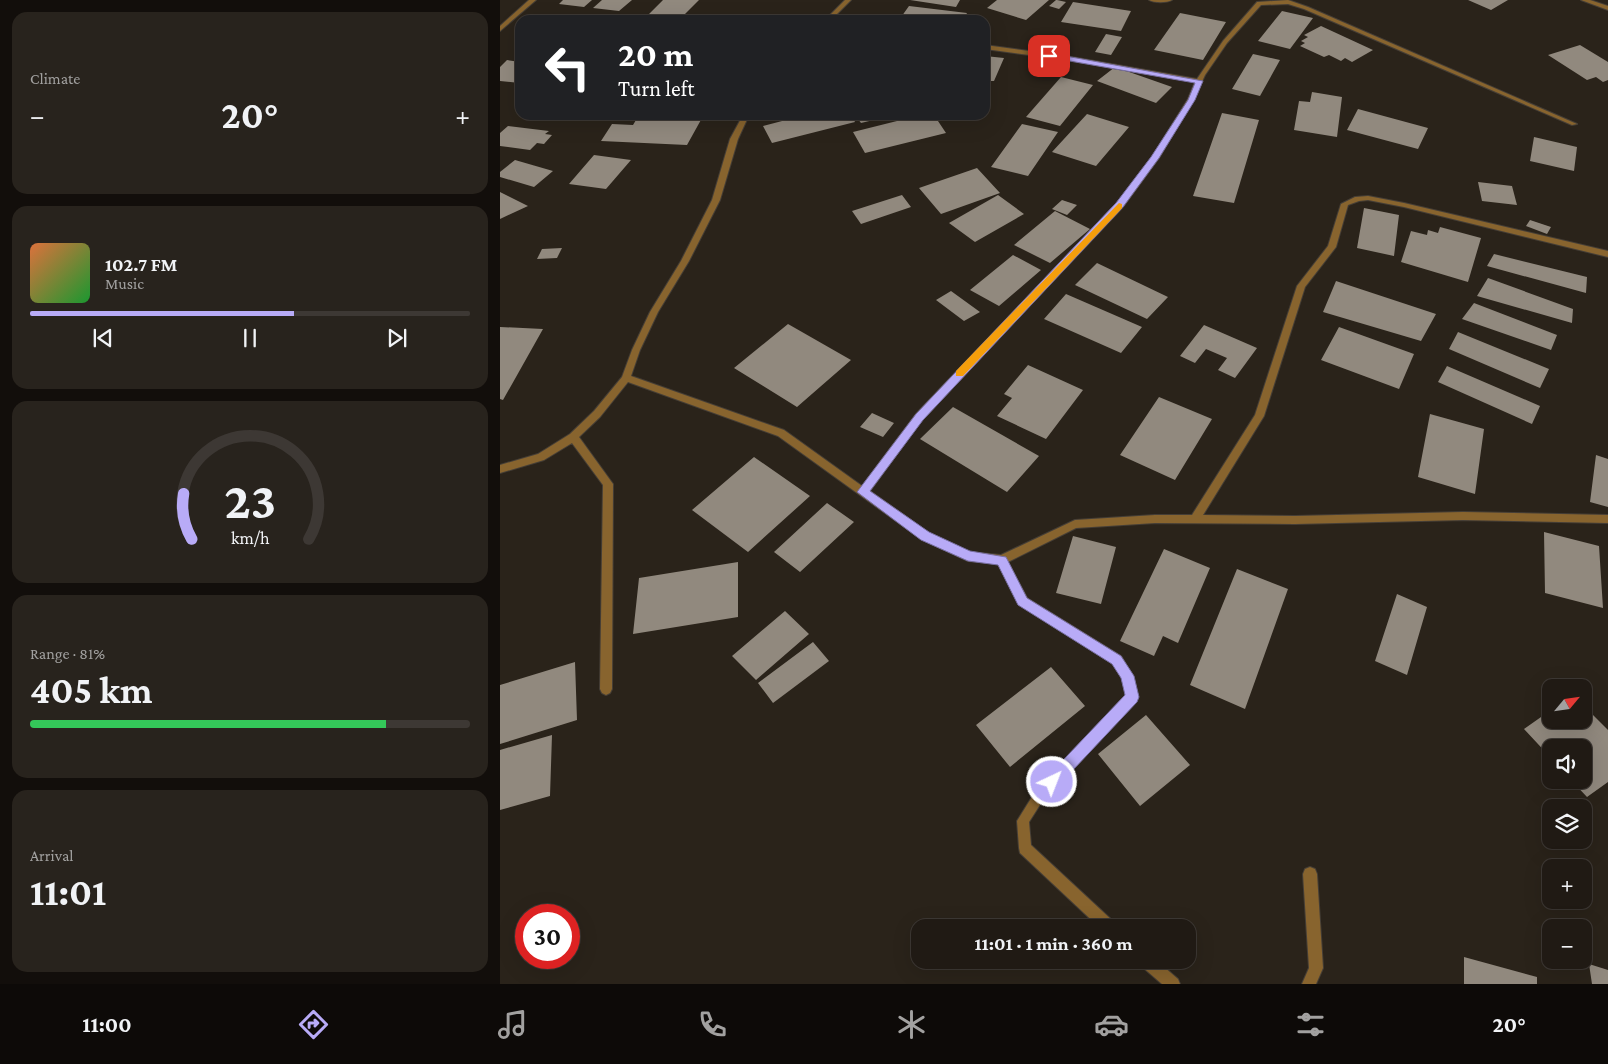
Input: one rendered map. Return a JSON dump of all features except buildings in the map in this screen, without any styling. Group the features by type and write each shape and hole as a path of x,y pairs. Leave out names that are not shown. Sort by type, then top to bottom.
{"street":[{"path":"516,15 533,0"},
{"path":"833,15 848,0"},
{"path":"1152,0 1169,0"},
{"path":"1584,0 1608,8"},
{"path":"862,492 919,417 1120,205 1155,158 1192,100 1200,81 1225,42 1259,2 1288,2 1574,124"},
{"path":"500,30 515,16"},
{"path":"990,48 1200,81"},
{"path":"500,469 541,458 573,438 597,414 626,378 636,350 654,312 685,261 716,200 734,140 744,120"},
{"path":"1195,519 1259,416 1302,286 1332,247 1345,204 1350,201 1368,198 1608,254"},
{"path":"626,378 781,433 925,536 968,556 1002,560 1075,524 1195,519 1463,516 1608,519"},
{"path":"573,438 608,484 606,689"},
{"path":"1002,560 1023,602 1117,660 1127,676 1132,697 1039,796 1023,821 1025,848 1100,919"},
{"path":"1309,984 1316,968 1310,874"},
{"path":"1156,969 1173,984"}],"slow traffic":[{"path":"959,373 1065,265 1119,206"}],"route":[{"path":"1049,56 1200,81 1192,100 1155,158 1120,205 919,417 862,492 925,536 968,556 1002,560 1023,602 1117,660 1127,676 1132,697 1052,782"}]}
